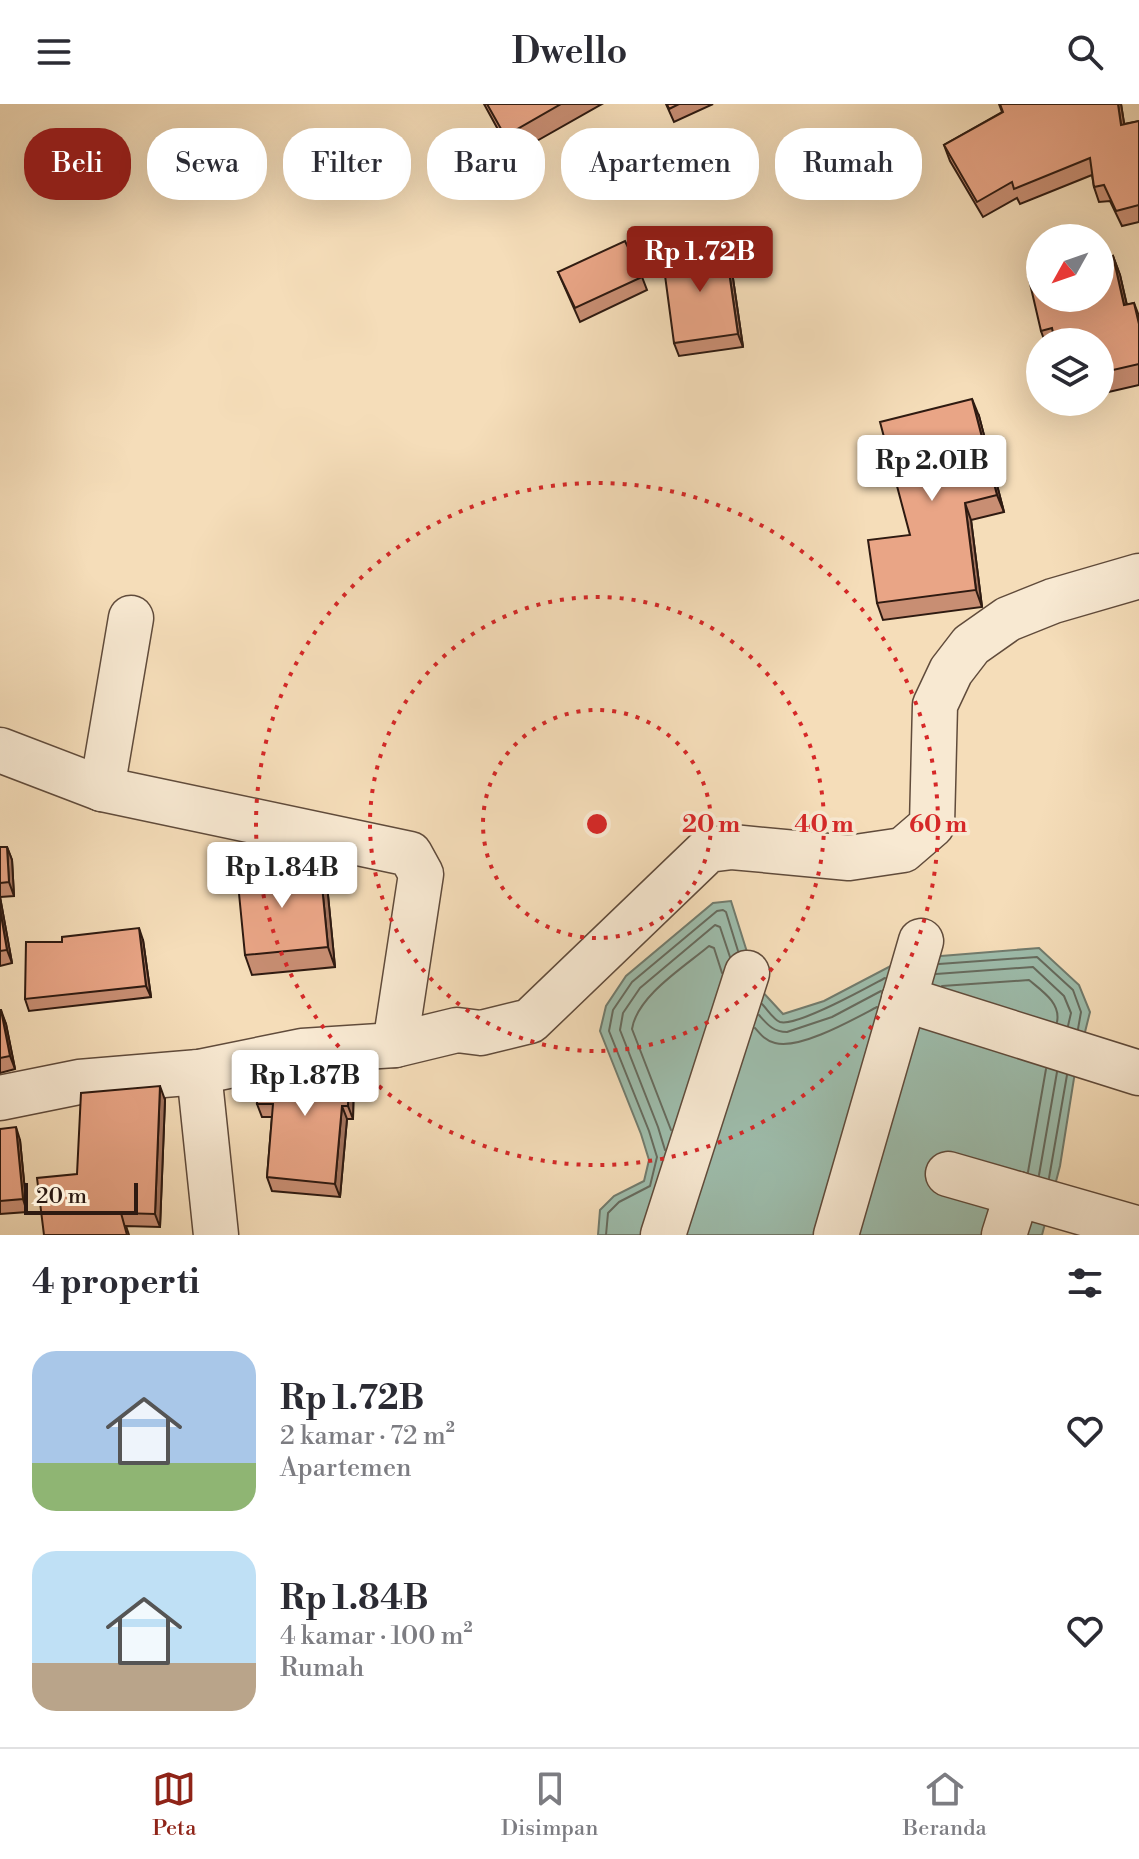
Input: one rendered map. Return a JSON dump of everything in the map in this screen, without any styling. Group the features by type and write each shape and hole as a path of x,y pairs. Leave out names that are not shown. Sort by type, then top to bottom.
{"street":[{"path":"0,1098 79,1082 199,1072 302,1051 395,1045 457,1030 481,1033 530,1021 708,850 732,847 849,858 903,850 932,825 935,705 951,671 971,645 1008,619 1053,601 1139,576"},
{"path":"102,789 131,618"},
{"path":"0,750 102,789 410,854 421,874 395,1045"},
{"path":"912,971 1139,1047"},
{"path":"912,971 1139,1073"},
{"path":"836,1235 912,971"},
{"path":"663,1235 747,973"},
{"path":"199,1072 216,1235"},
{"path":"948,1174 1139,1229"},
{"path":"1004,1235 1017,1194"}],"water":[{"path":"731,901 758,987 783,1014 824,1001 904,959 1039,948 1079,985 1090,1012 1075,1072 1060,1166 1042,1235 598,1235 600,1210 614,1196 644,1181 649,1160 600,1031 606,1006 626,976 713,903"}],"building":[{"path":"487,104 561,104 519,128 500,128"},
{"path":"1000,104 1118,104 1121,125 1139,121 1139,205 1116,211 1104,185 1094,187 1090,158 1014,189 1012,182 977,202 944,145 1003,112"},
{"path":"625,241 642,277 575,308 558,272"},
{"path":"725,244 738,334 674,343 662,253"},
{"path":"1114,260 1124,305 1134,303 1139,324 1139,364 1114,370 1114,328 1040,328 1037,312 1114,312"},
{"path":"972,399 997,495 965,503 976,590 877,603 868,540 910,535 880,422"},
{"path":"0,847 7,847 9,882 0,883"},
{"path":"320,865 328,947 245,955 237,873"},
{"path":"0,909 7,950 0,951"},
{"path":"139,928 146,986 25,999 26,942 62,942 62,937"},
{"path":"0,1010 10,1056 0,1058"},
{"path":"349,1060 348,1106 342,1106 335,1184 267,1177 273,1104 257,1104 258,1071 300,1062"},
{"path":"160,1086 155,1214 121,1213 127,1235 44,1235 37,1178 77,1174 81,1093"},
{"path":"16,1127 23,1199 0,1201 0,1129"}]}
